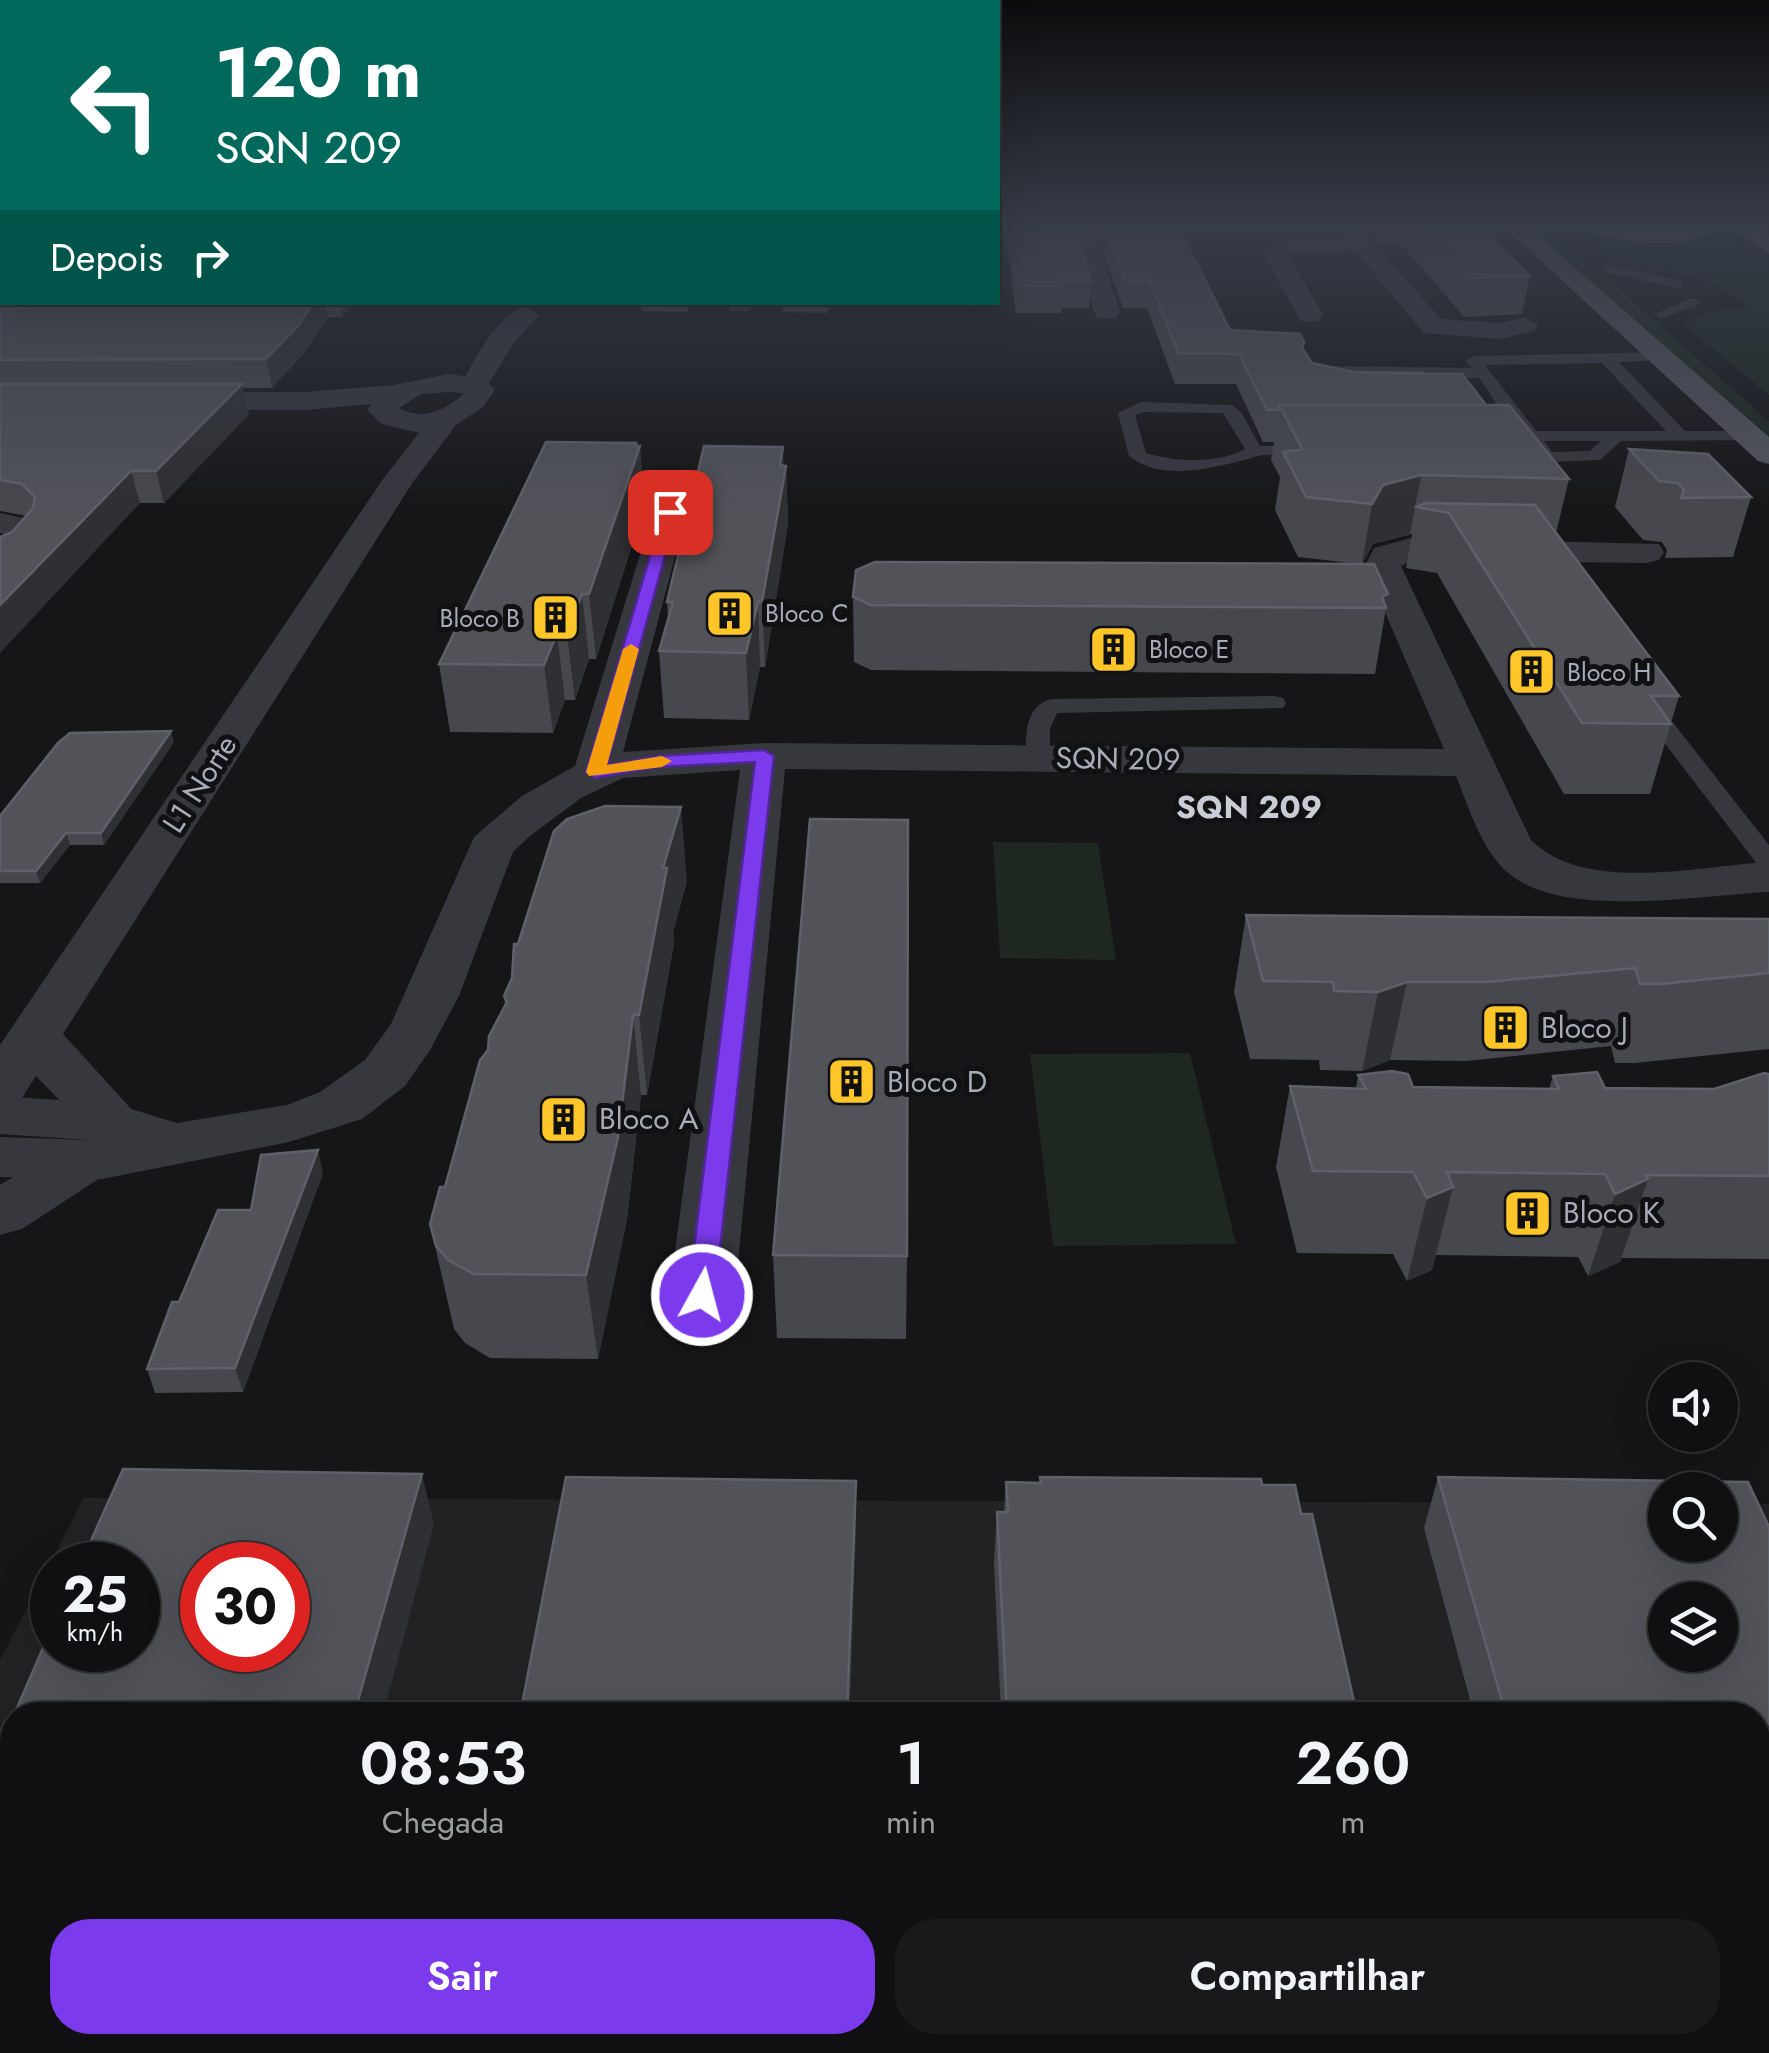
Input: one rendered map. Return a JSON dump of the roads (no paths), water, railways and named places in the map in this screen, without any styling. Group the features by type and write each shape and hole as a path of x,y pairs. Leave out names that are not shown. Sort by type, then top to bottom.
{"main road":[{"path":"1618,320 1759,445"},
{"path":"1668,320 1689,339"}],"street":[{"path":"434,383 474,385 499,345 522,320"},
{"path":"1427,320 1433,327 1500,331 1525,325"},
{"path":"397,408 499,345"},
{"name":"L1 Norte","path":"0,1088 398,479 445,419 472,405 480,390 474,385"},
{"path":"152,401 305,401 397,408 445,419"},
{"name":"L1 Norte","path":"397,408 398,479"},
{"path":"595,772 670,512"},
{"path":"0,522 17,526 24,533 22,542 0,563"},
{"path":"1646,552 1396,551 1387,556 1383,566 1470,763 1518,859 1548,876 1612,886 1769,877"},
{"path":"702,1295 764,756"},
{"name":"SQN 209","path":"0,1115 100,1142 126,1156 174,1142 287,1125 339,1105 383,1075 417,1030 491,847 509,828 595,772 658,761 764,756 1470,763"},
{"path":"0,1214 100,1142 60,1067 35,1034"},
{"name":"SQN 209","path":"0,1157 100,1142"}],"lane":[{"path":"1660,358 1481,358 1474,363 1531,447 1558,459 1594,456 1616,437 1680,436 1759,445"},
{"path":"1606,358 1680,436"},
{"path":"1327,392 1315,387 1310,376 1323,371 1481,372"},
{"path":"1482,397 1500,397"},
{"path":"1254,451 1233,412 1226,408 1141,406 1126,413 1138,456 1145,460 1232,462 1254,451 1331,451"},
{"path":"1634,688 1769,862"},
{"path":"1038,758 1039,721 1043,711 1052,706 1275,703"}],"place":[{"name":"Bloco C","path":"730,613"},
{"name":"Bloco B","path":"555,618"},
{"name":"Bloco E","path":"1114,649"},
{"name":"Bloco H","path":"1532,672"},
{"name":"Bloco J","path":"1506,1028"},
{"name":"Bloco D","path":"852,1082"},
{"name":"Bloco A","path":"564,1119"},
{"name":"Bloco K","path":"1528,1213"}],"district":[{"name":"SQN 209","path":"1249,807"}]}
